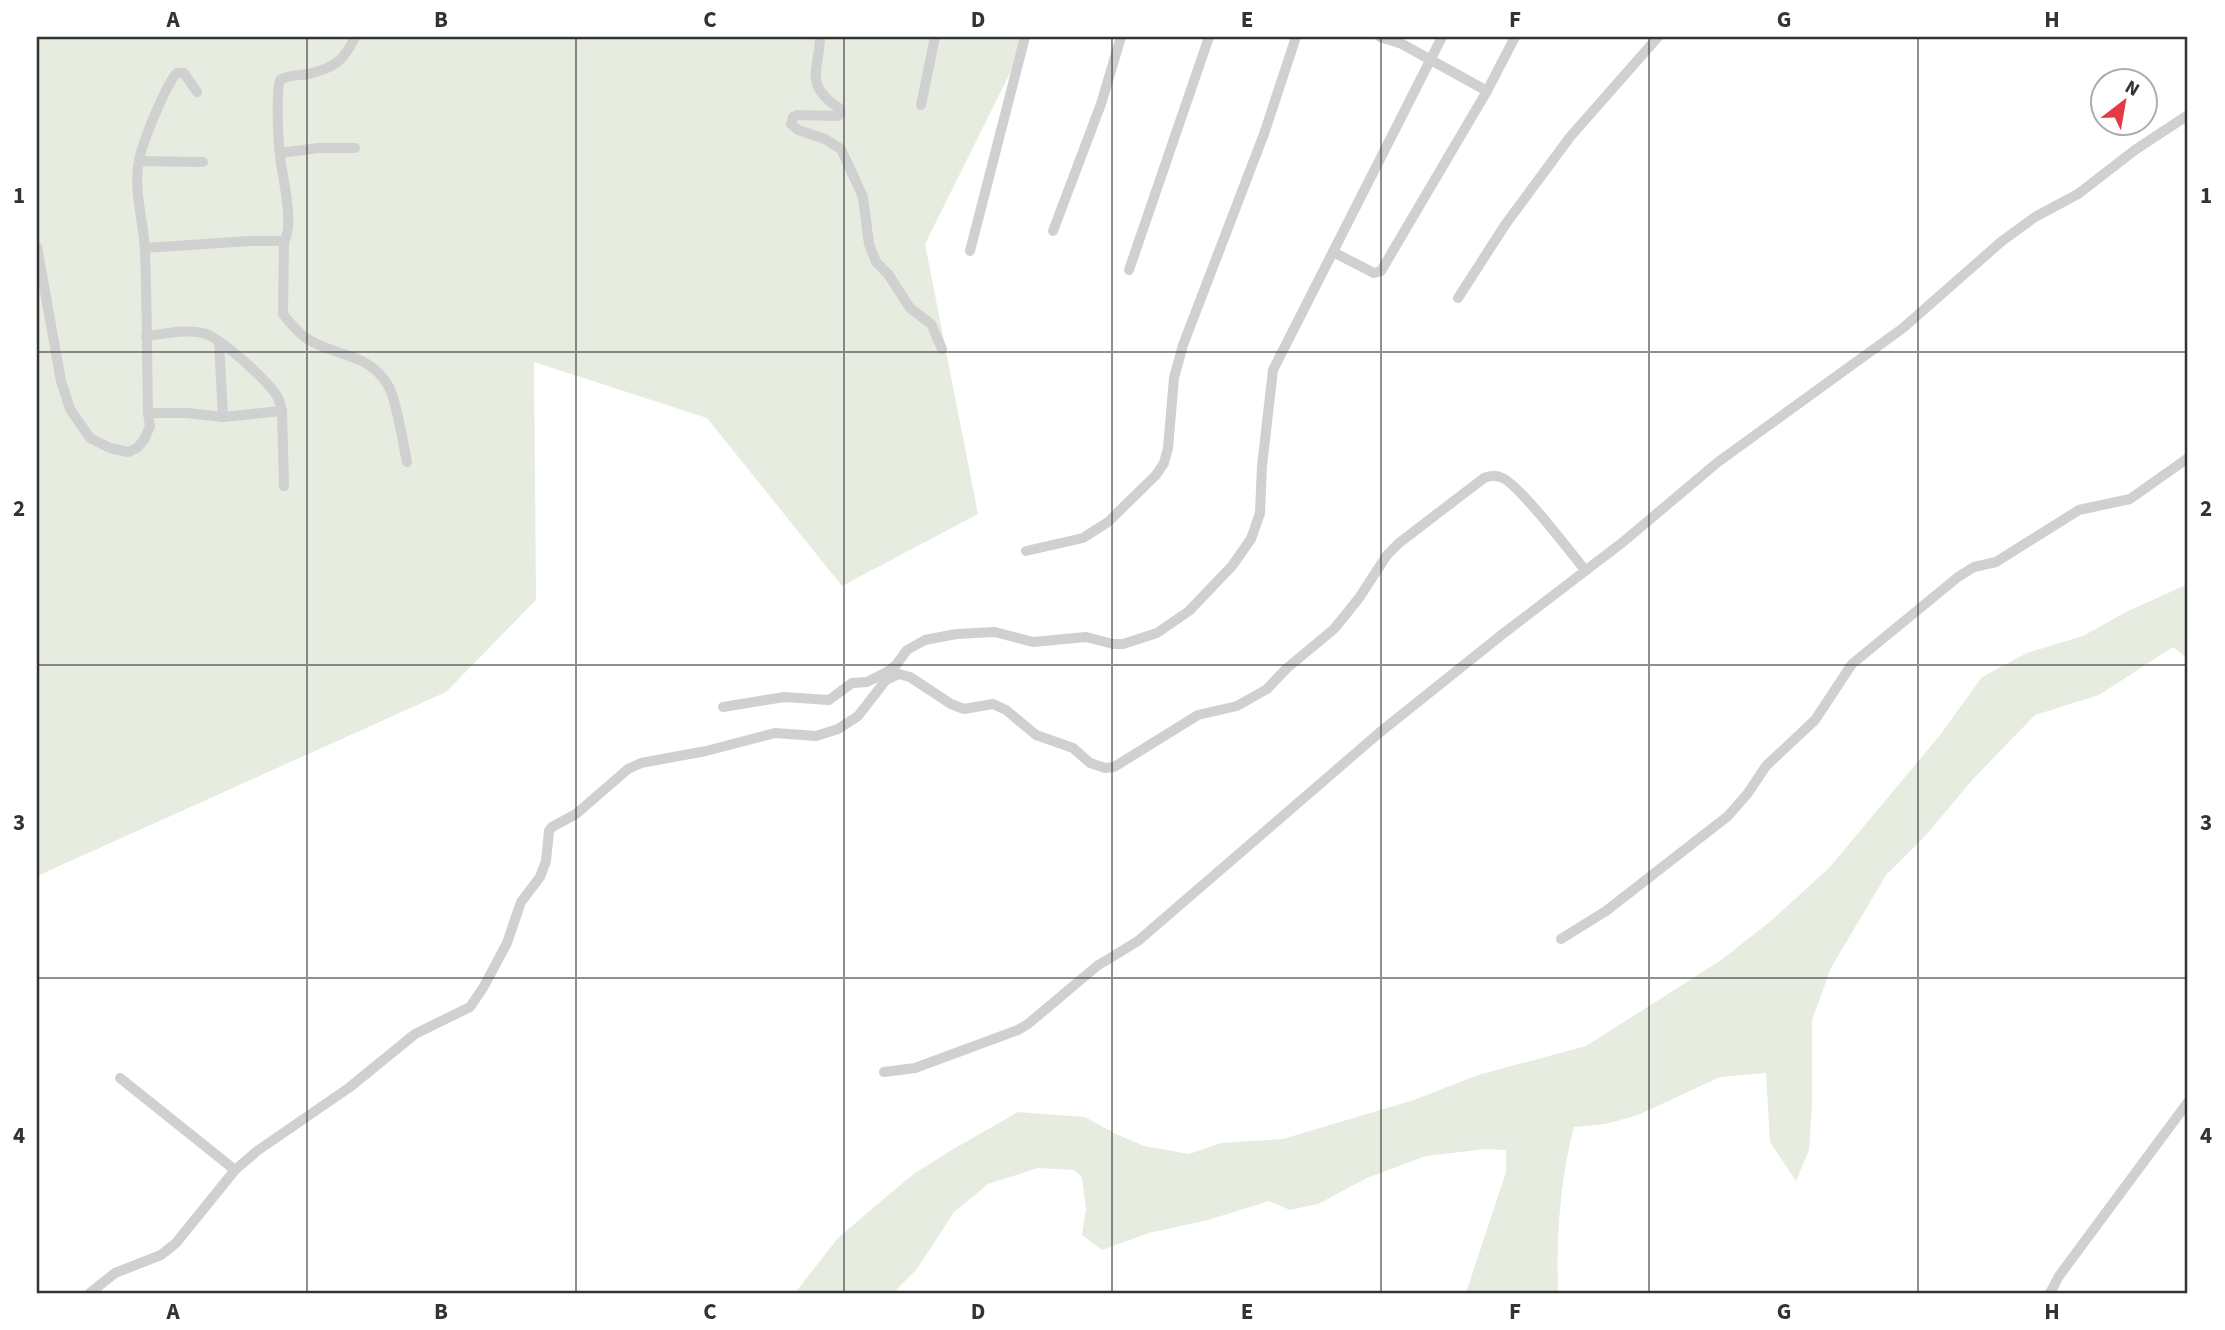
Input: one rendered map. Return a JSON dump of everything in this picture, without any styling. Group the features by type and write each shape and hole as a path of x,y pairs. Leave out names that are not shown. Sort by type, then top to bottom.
{"street":[{"path":"355,37 347,54 334,66 281,79 280,153 287,195 288,234 284,241 283,314 305,338 351,355 367,363 380,375 390,389 407,462"},
{"path":"820,37 814,79 825,99 840,109 840,114 793,117 791,124 798,130 825,139 841,149 863,197 869,244 876,262 888,274 910,308 931,324 942,349"},
{"path":"921,105 935,37"},
{"path":"970,251 1025,37"},
{"path":"1053,231 1101,104 1121,37"},
{"path":"1129,270 1209,37"},
{"path":"1026,551 1083,538 1132,500 1164,463 1168,448 1174,378 1183,345 1264,134 1296,37"},
{"path":"1380,37 1402,44 1487,91"},
{"path":"723,708 784,697 829,700 852,683 867,682 887,672 907,650 925,640 956,634 995,632 1033,642 1086,636 1113,644 1123,644 1157,633 1189,611 1232,566 1251,539 1261,513 1262,466 1273,370 1442,37"},
{"path":"1332,252 1374,273 1381,271 1487,91 1515,37"},
{"path":"1458,298 1505,225 1570,137 1658,37"},
{"path":"37,247 61,381 70,409 90,438 110,448 128,452 138,448 150,426 145,248 138,201 139,161 158,107 173,77 177,73 184,73 197,92"},
{"path":"884,1072 915,1068 1028,1024 1097,966 1138,941 1379,733 1623,542 1718,462 1903,328 2003,241 2035,218 2078,194 2135,150 2188,115"},
{"path":"280,153 318,148 355,148"},
{"path":"139,161 203,163"},
{"path":"145,248 284,241"},
{"path":"146,336 191,331 207,335 266,382 280,401 282,411 284,486"},
{"path":"219,342 223,416"},
{"path":"148,413 223,416 282,411"},
{"path":"1561,939 1606,911 1728,816 1766,766 1815,720 1852,664 1958,577 1974,567 1996,562 2079,510 2130,499 2188,458"},
{"path":"887,672 910,677 951,704 964,709 993,704 1006,710 1036,735 1073,748 1090,763 1105,768 1114,767 1198,715 1237,706 1267,689 1334,628 1359,598 1387,555 1399,543 1484,478 1500,476 1509,481 1585,570"},
{"path":"90,1293 127,1266 161,1255 176,1243 235,1170 257,1151 349,1087 406,1040 470,1007 507,943 521,902 540,877 546,861 549,831 552,827 576,814 628,769 641,763 706,751 775,733 816,736 838,729 858,716 886,680 899,674"},
{"path":"120,1078 235,1170"},
{"path":"2050,1293 2188,1102"}],"shaded area":[{"path":"37,37 1028,37 925,244 978,514 842,586 707,418 534,362 536,600 446,692 37,876"},
{"path":"2188,584 2188,659 2173,647 2099,695 2035,715 1886,875 1831,968 1812,1020 1809,1150 1796,1181 1770,1142 1766,1073 1720,1077 1638,1115 1606,1124 1574,1127 1560,1209 1558,1293 1466,1293 1506,1172 1506,1150 1486,1149 1426,1156 1367,1178 1318,1204 1290,1210 1269,1201 1208,1220 1149,1233 1102,1250 1082,1235 1086,1209 1082,1177 1074,1170 1038,1168 988,1184 954,1212 917,1269 893,1293 795,1293 838,1238 915,1173 1018,1112 1085,1117 1144,1146 1189,1154 1221,1143 1283,1139 1414,1100 1478,1075 1586,1046 1720,961 1771,921 1829,868 1940,735 1982,677 2027,653 2083,636 2126,612"}]}
